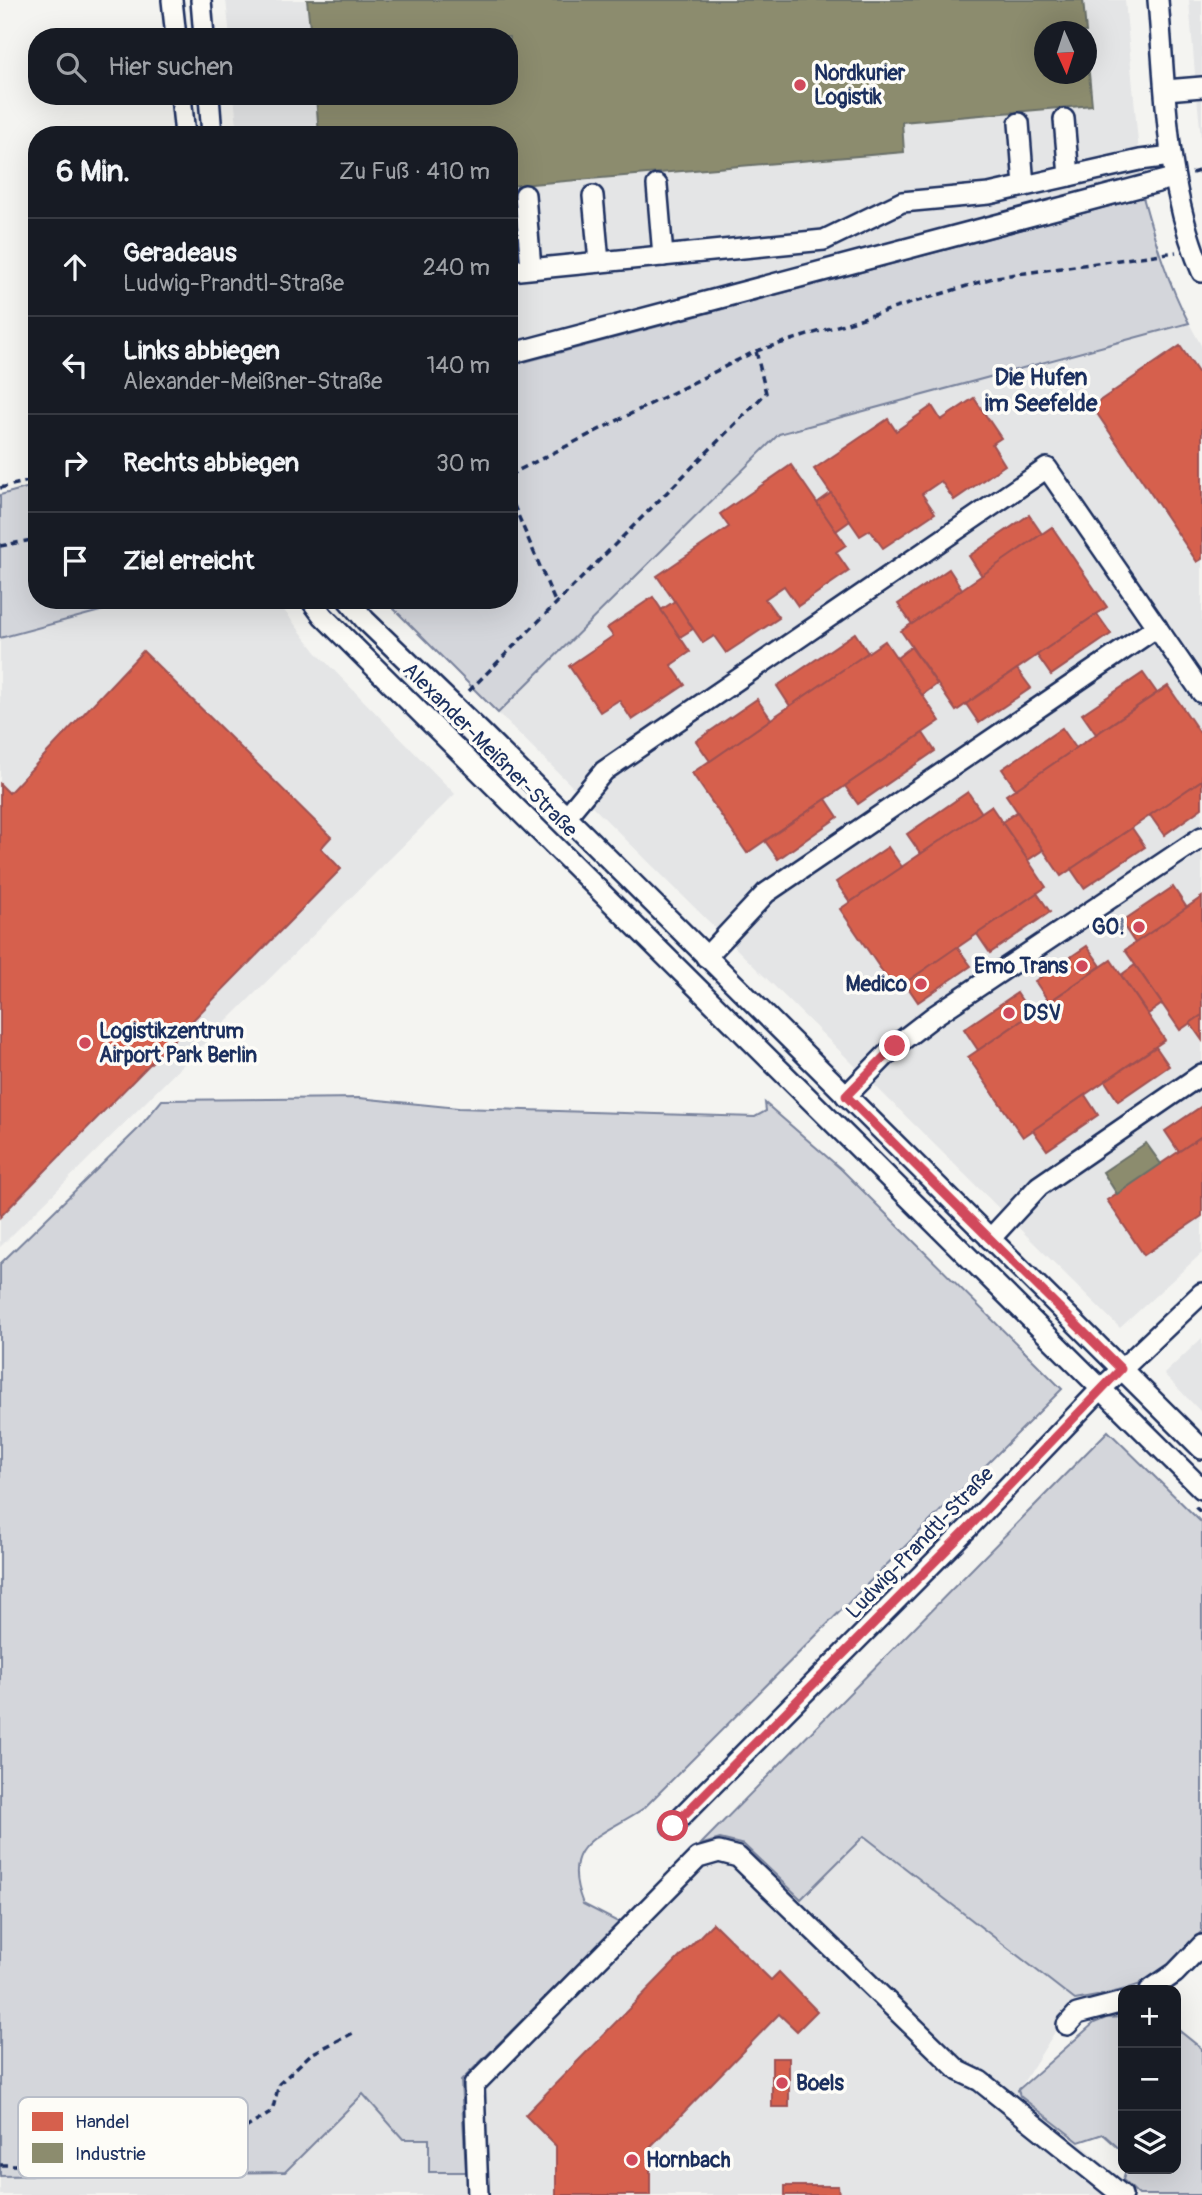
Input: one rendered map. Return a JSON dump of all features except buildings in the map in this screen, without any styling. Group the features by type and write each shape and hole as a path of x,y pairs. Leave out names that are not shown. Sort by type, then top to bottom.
{"street":[{"path":"173,0 175,28"},
{"path":"201,0 203,28"},
{"path":"1158,0 1173,178 1193,250 1202,272"},
{"path":"1166,90 1202,86"},
{"path":"182,105 184,126"},
{"path":"210,105 211,126"},
{"path":"1064,119 1069,176"},
{"path":"1019,123 1024,186"},
{"path":"518,270 824,240 902,202 989,194 1140,160 1171,156"},
{"path":"518,352 1173,178"},
{"path":"657,186 663,256"},
{"path":"525,195 531,268"},
{"path":"593,196 598,262"},
{"path":"566,817 604,771 1047,468 1202,693"},
{"name":"Alexander-Meißner-Straße","path":"319,609 406,699 1202,1489"},
{"name":"Alexander-Meißner-Straße","path":"355,609 1202,1449"},
{"path":"706,957 766,893 1157,627"},
{"path":"846,1096 895,1046 934,1016 1202,837"},
{"path":"640,930 659,911"},
{"path":"981,1271 996,1245 1039,1186 1202,1074"},
{"name":"Ludwig-Prandtl-Straße","path":"673,1826 970,1526 1100,1390 1202,1293"},
{"path":"478,2195 474,2085 698,1858 719,1852 738,1857 958,2071 980,2081 1122,2195"},
{"path":"1157,1985 1175,1973 1202,1945"},
{"path":"1067,2025 1077,2014 1118,2003"}],"path":[{"path":"518,471 756,352 996,277 1193,250"},
{"path":"469,691 766,393 756,352"},
{"path":"0,488 28,481"},
{"path":"518,515 556,604"},
{"path":"0,545 28,540"},
{"path":"248,2127 272,2112 279,2084 311,2054 353,2033"},
{"path":"0,2165 18,2165"}],"shaded area":[{"path":"226,0 1125,0 1143,197 518,364 518,126 237,126 235,105 518,105 518,28 229,28"},
{"path":"1189,0 1202,0 1202,148 1196,87"},
{"path":"1143,197 1163,262 1189,323 779,434 498,713 394,609 518,609 518,364"},
{"path":"1189,323 1202,347 1202,1253 1120,1328 498,713 779,434"},
{"path":"28,487 28,609 108,609 0,638 0,495"},
{"name":"Logistikzentrum Airport Park Berlin","path":"108,609 283,609 316,652 455,794 0,1247 0,638"},
{"path":"359,1098 458,1108 755,1117 766,1111 765,1103 841,1169 1062,1389 644,1808 588,1843 576,1866 583,1904 620,1923 461,2081 466,2172 429,2172 429,2139 403,2139 363,2094 285,2172 248,2173 248,2097 18,2097 18,2176 0,2176 0,1264 137,1130 162,1100"},
{"path":"1202,1338 1202,1413 1164,1374"},
{"path":"1108,1431 1202,1523 1202,1931 1178,1958 1157,1976 1138,1985 1118,1985 1118,1991 1113,1993 1075,2000 864,1836 801,1899 744,1845 720,1839 700,1845"},
{"path":"864,1836 1075,2000 1018,2091 1020,2096 1079,2142 1139,2195 0,2195 0,2176 248,2178 248,2173 284,2172 363,2094 403,2139 700,1845 720,1839 744,1845 801,1898"},
{"path":"1118,2017 1118,2148 1103,2134 1079,2142 1020,2096 1018,2090 1094,2023"},
{"path":"1181,2032 1202,2049 1202,2195 1139,2195 1123,2180 1125,2174 1181,2174"}],"place":[{"name":"Nordkurier Logistik","path":"800,85"},
{"name":"GO!","path":"1139,927"},
{"name":"Emo Trans","path":"1082,966"},
{"name":"Medico","path":"921,984"},
{"name":"DSV","path":"1009,1013"},
{"name":"Logistikzentrum Airport Park Berlin","path":"85,1043"},
{"name":"Boels","path":"782,2083"},
{"name":"Hornbach","path":"632,2160"}],"district":[{"name":"Die Hufen im Seefelde","path":"1041,390"}],"route":[{"path":"673,1826 1121,1369 846,1096 895,1046"}]}
